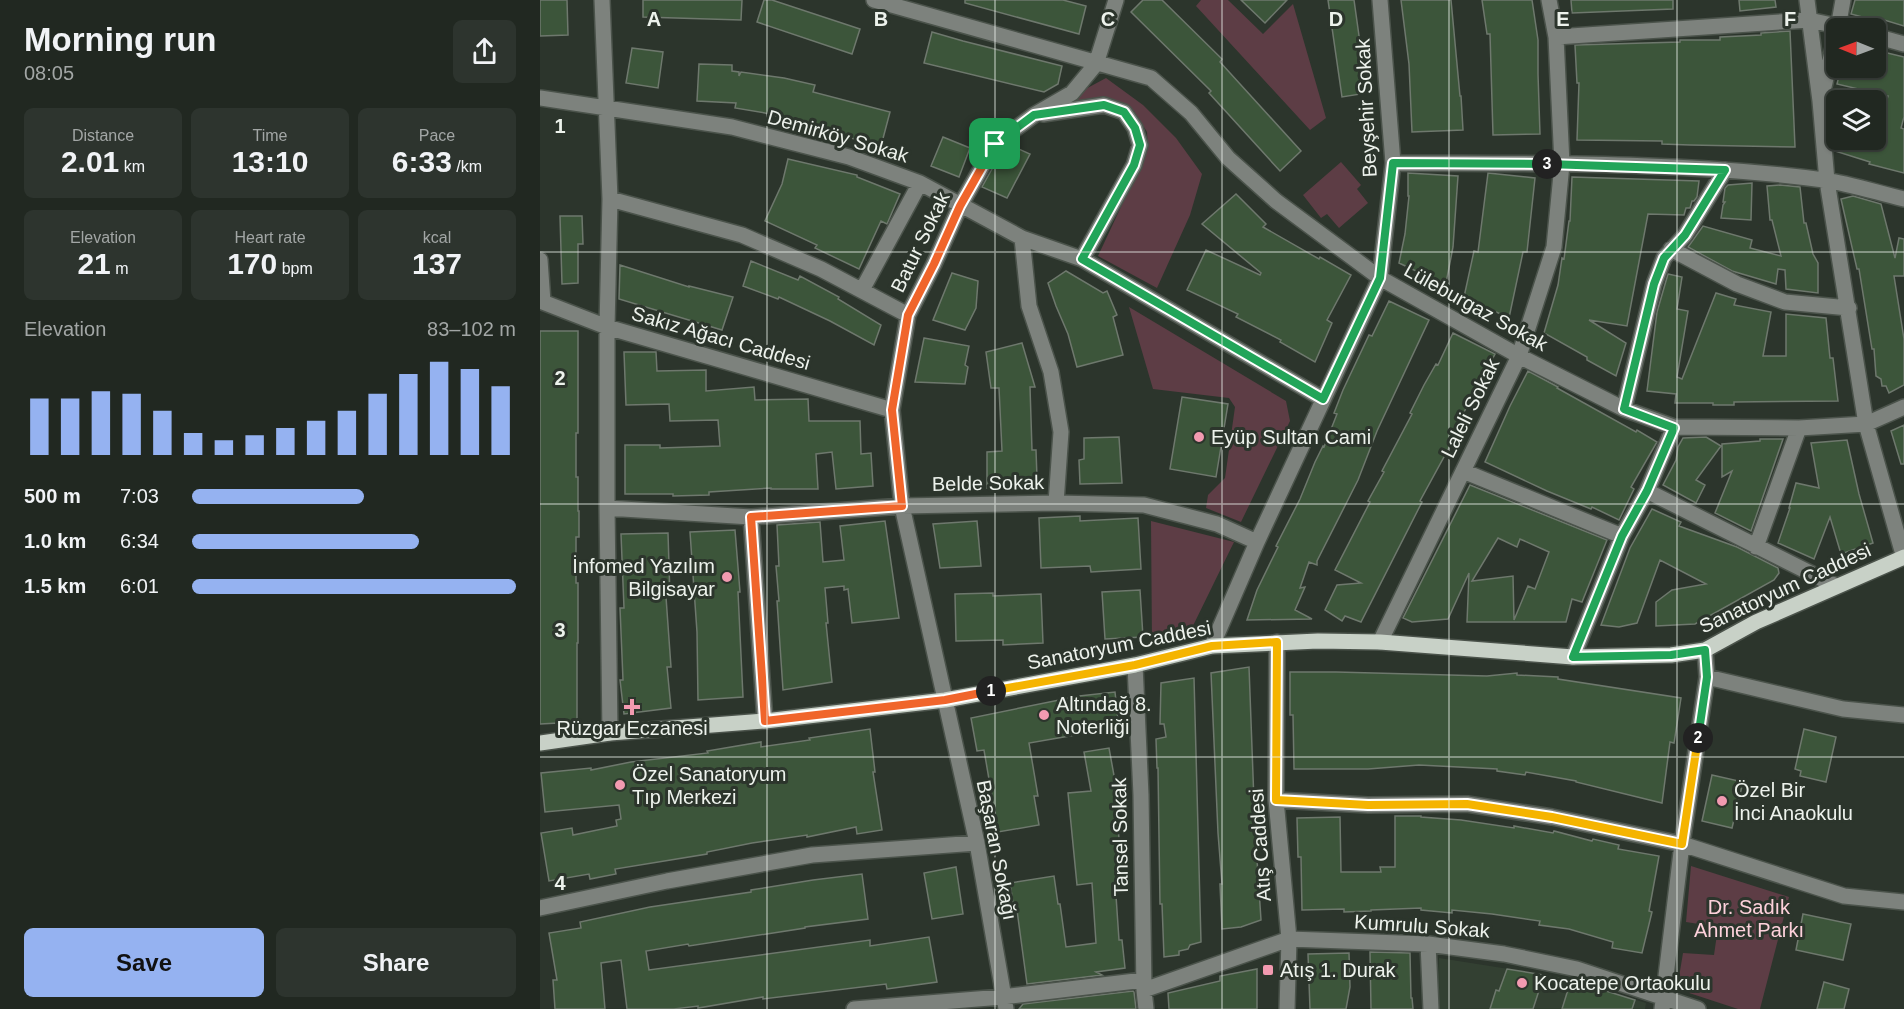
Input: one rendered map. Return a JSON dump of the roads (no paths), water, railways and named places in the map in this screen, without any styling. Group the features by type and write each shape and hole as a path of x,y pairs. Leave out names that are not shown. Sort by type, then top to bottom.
{"main road":[{"name":"Sanatoryum Caddesi","path":"540,744 610,733 765,721 945,700 1135,665 1212,646 1318,641 1380,642 1573,657 1671,655 1705,650 1756,622 1904,557"}],"street":[{"path":"602,0 610,199 607,327 610,733"},
{"name":"Lüleburgaz Sokak","path":"874,0 906,5 1096,64 1151,78 1191,113 1228,158 1276,201 1380,278 1519,356 1624,409 1674,428 1799,428 1866,424"},
{"path":"1034,115 1071,93 1096,64 1116,0"},
{"name":"Beyşehir Sokak","path":"1212,646 1257,542 1380,278 1393,163 1380,0"},
{"name":"Laleli Sokak","path":"1380,642 1519,356 1554,247 1562,164 1556,37 1549,0"},
{"path":"1808,0 1827,181 1866,424 1904,557"},
{"path":"1841,18 1843,0"},
{"path":"1556,37 1809,20 1826,26"},
{"path":"1886,39 1904,44"},
{"path":"1820,101 1826,78"},
{"name":"Demirköy Sokak","path":"540,98 732,128 849,157 920,183 1022,238 1082,259 1323,399"},
{"name":"Batur Sokak","path":"945,700 902,506 892,410 908,315 960,206 995,144 1034,115 1104,105 1124,112 1135,128 1140,145 1134,165 1082,259"},
{"path":"1393,163 1562,164 1725,170 1827,181 1904,199"},
{"path":"1624,409 1654,284 1664,258 1685,235 1725,170"},
{"path":"862,290 920,183"},
{"path":"610,199 742,235 821,269 908,315"},
{"path":"1022,238 1029,306 1050,372 1061,432 1056,503"},
{"path":"1671,249 1737,284 1785,302 1849,308"},
{"path":"540,260 542,301"},
{"name":"Sakız Ağacı Caddesi","path":"542,301 607,327 892,410"},
{"path":"1866,424 1904,407"},
{"path":"1573,657 1622,536 1647,491 1674,428"},
{"path":"1756,547 1799,428"},
{"path":"1463,471 1622,536"},
{"path":"1647,491 1836,586"},
{"name":"Belde Sokak","path":"607,508 751,517 902,506 1056,503 1144,505 1217,524 1257,542"},
{"path":"751,517 765,721"},
{"name":"Atış Caddesi","path":"1277,642 1276,800 1289,939 1287,1009"},
{"path":"1663,1003 1682,844 1707,677 1705,650"},
{"name":"Tansel Sokak","path":"1135,665 1141,795 1146,1009"},
{"path":"1707,677 1843,709 1904,715"},
{"name":"Başaran Sokağı","path":"945,700 977,843 1004,1003"},
{"path":"1276,800 1368,805 1467,804 1552,817 1682,844 1844,896 1904,902"},
{"path":"540,908 667,881 812,855 977,843"},
{"name":"Kumrulu Sokak","path":"854,1009 1004,1003 1144,985 1289,939 1428,944 1504,954 1577,969 1663,1003 1698,1009"},
{"path":"1428,944 1431,1009"}],"place":[{"name":"Eyüp Sultan Cami","path":"1199,437"},
{"name":"İnfomed Yazılım Bilgisayar","path":"727,577"},
{"name":"Rüzgar Eczanesi","path":"632,707"},
{"name":"Altındağ 8. Noterliği","path":"1044,715"},
{"name":"Özel Sanatoryum Tıp Merkezi","path":"620,785"},
{"name":"Özel Bir İnci Anaokulu","path":"1722,801"},
{"name":"Atış 1. Durak","path":"1268,970"},
{"name":"Kocatepe Ortaokulu","path":"1522,983"}],"park label":[{"name":"Dr. Sadık Ahmet Parkı","path":"1749,918"}]}
